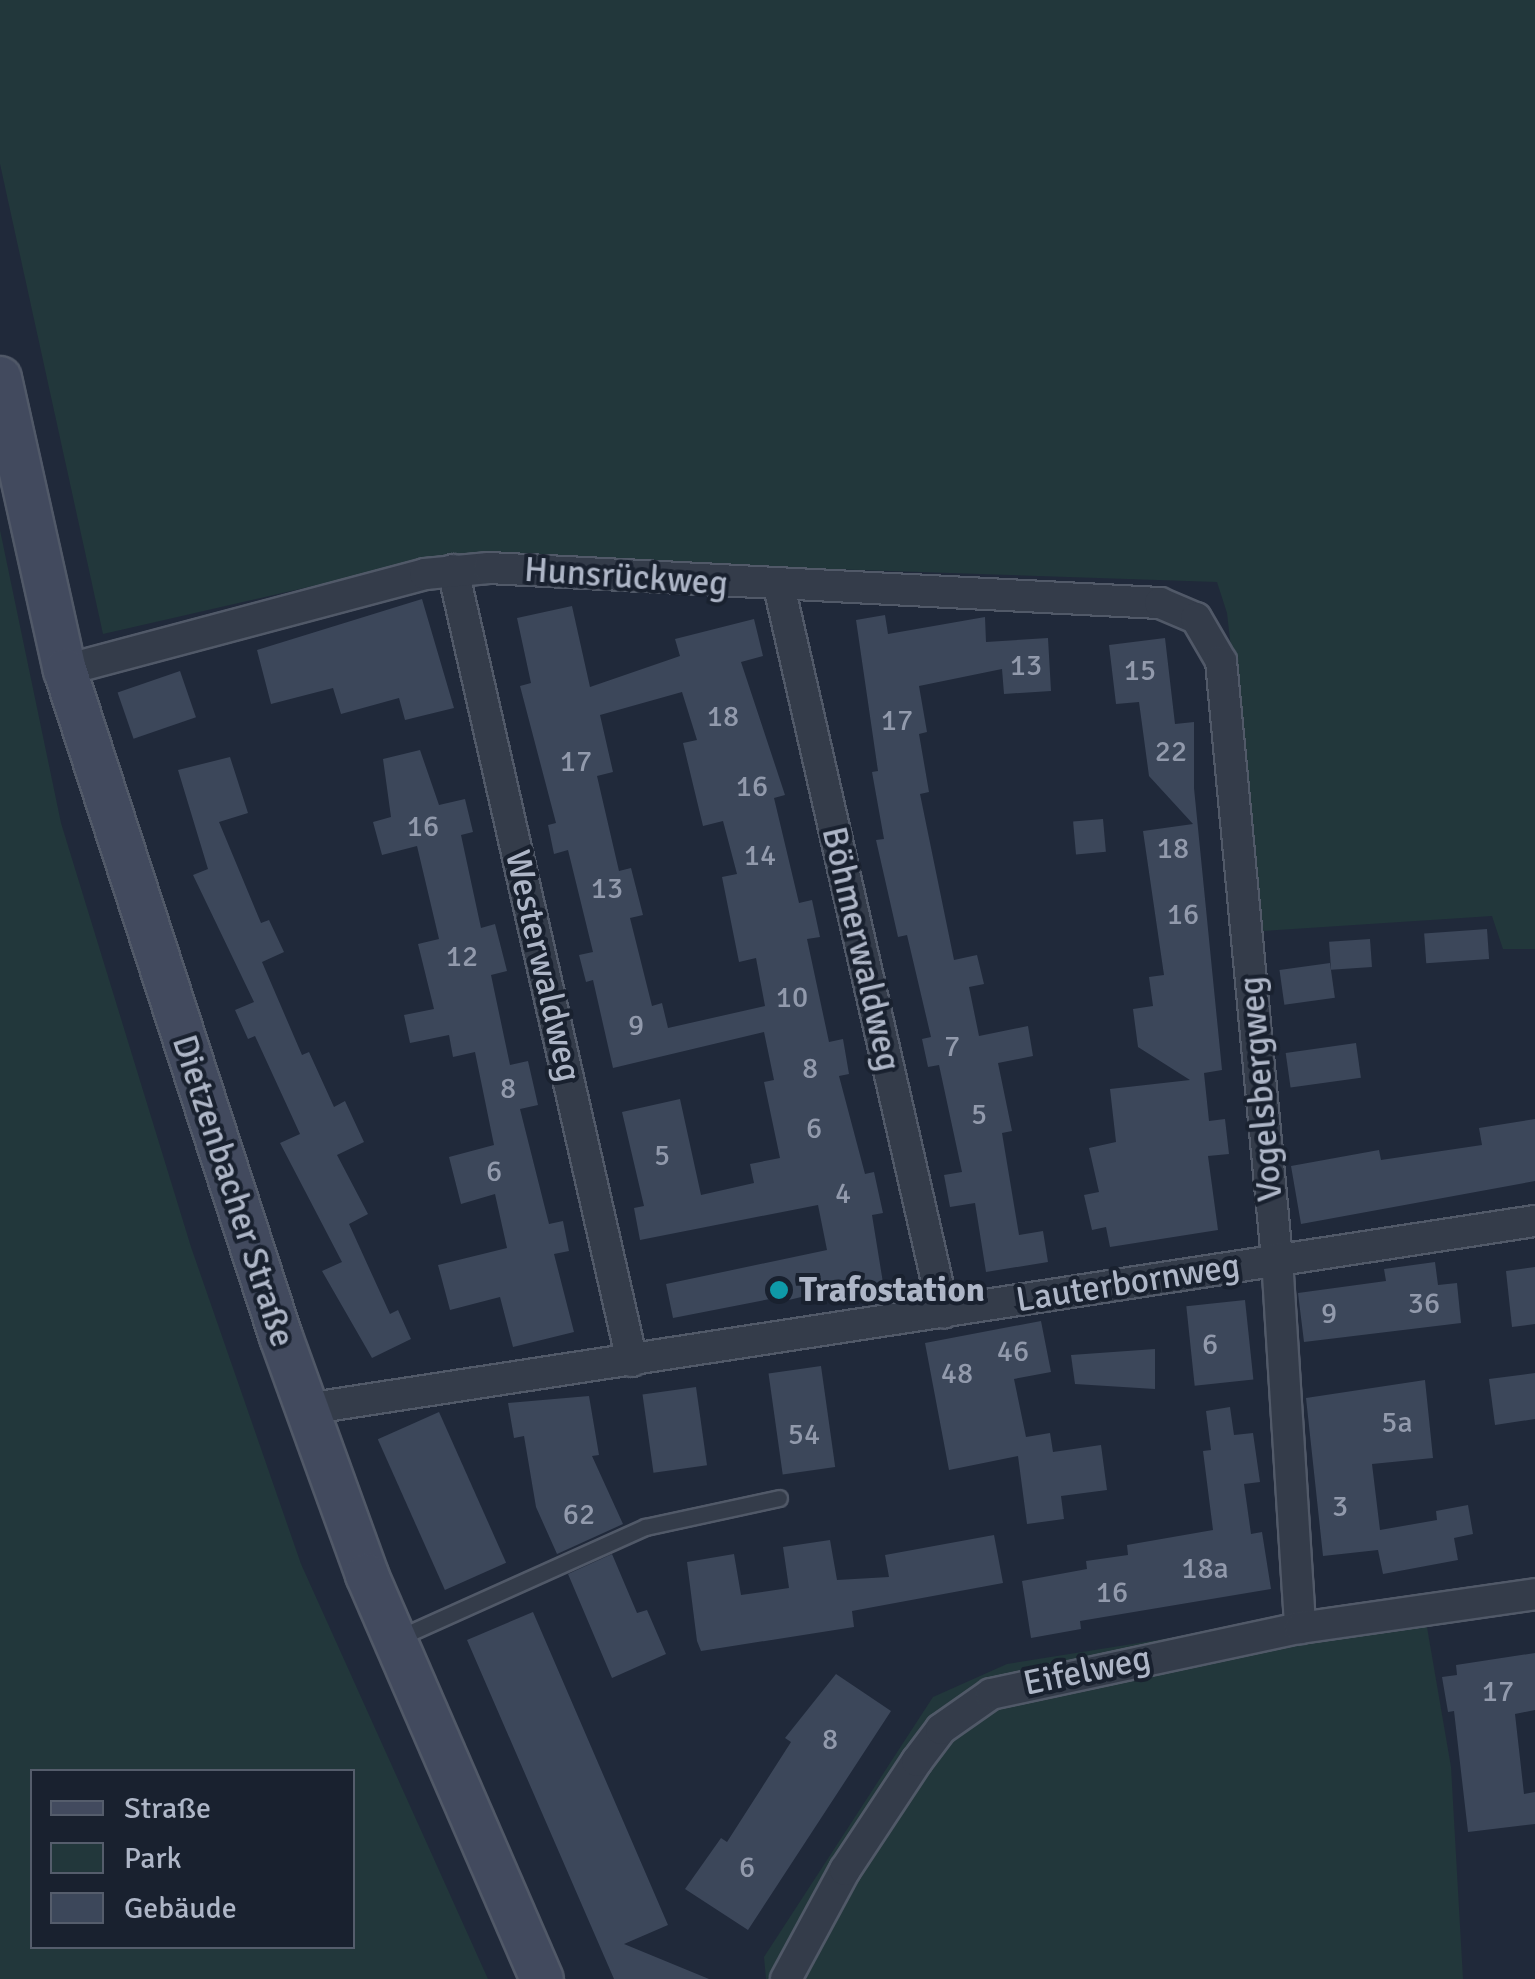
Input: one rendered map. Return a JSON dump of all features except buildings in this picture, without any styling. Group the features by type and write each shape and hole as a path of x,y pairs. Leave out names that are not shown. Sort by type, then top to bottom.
{"main road":[{"name":"Dietzenbacher Straße","path":"0,378 64,670 306,1409 394,1640 542,1979"}],"street":[{"name":"Hunsrückweg","path":"64,670 452,570 1160,603 1196,618"},
{"name":"Westerwaldweg","path":"452,570 632,1361"},
{"name":"Böhmerwaldweg","path":"779,586 944,1312"},
{"name":"Vogelsbergweg","path":"1196,618 1221,661 1276,1259 1300,1628"},
{"name":"Lauterbornweg","path":"306,1409 1535,1221"},
{"name":"Eifelweg","path":"786,1979 899,1786 942,1728 968,1707 1040,1678 1300,1628 1535,1594"}],"lane":[{"path":"394,1640 645,1528 779,1498"}],"green space":[{"path":"0,0 1535,0 1535,949 1503,949 1492,916 1263,931 1227,613 1217,582 444,556 103,634 0,164"},
{"path":"0,530 61,823 191,1247 301,1564 488,1979 0,1979"},
{"path":"1422,1598 1451,1767 1463,1979 766,1979 764,1957 933,1697 1007,1664"}],"place":[{"name":"Trafostation","path":"779,1290"}]}
